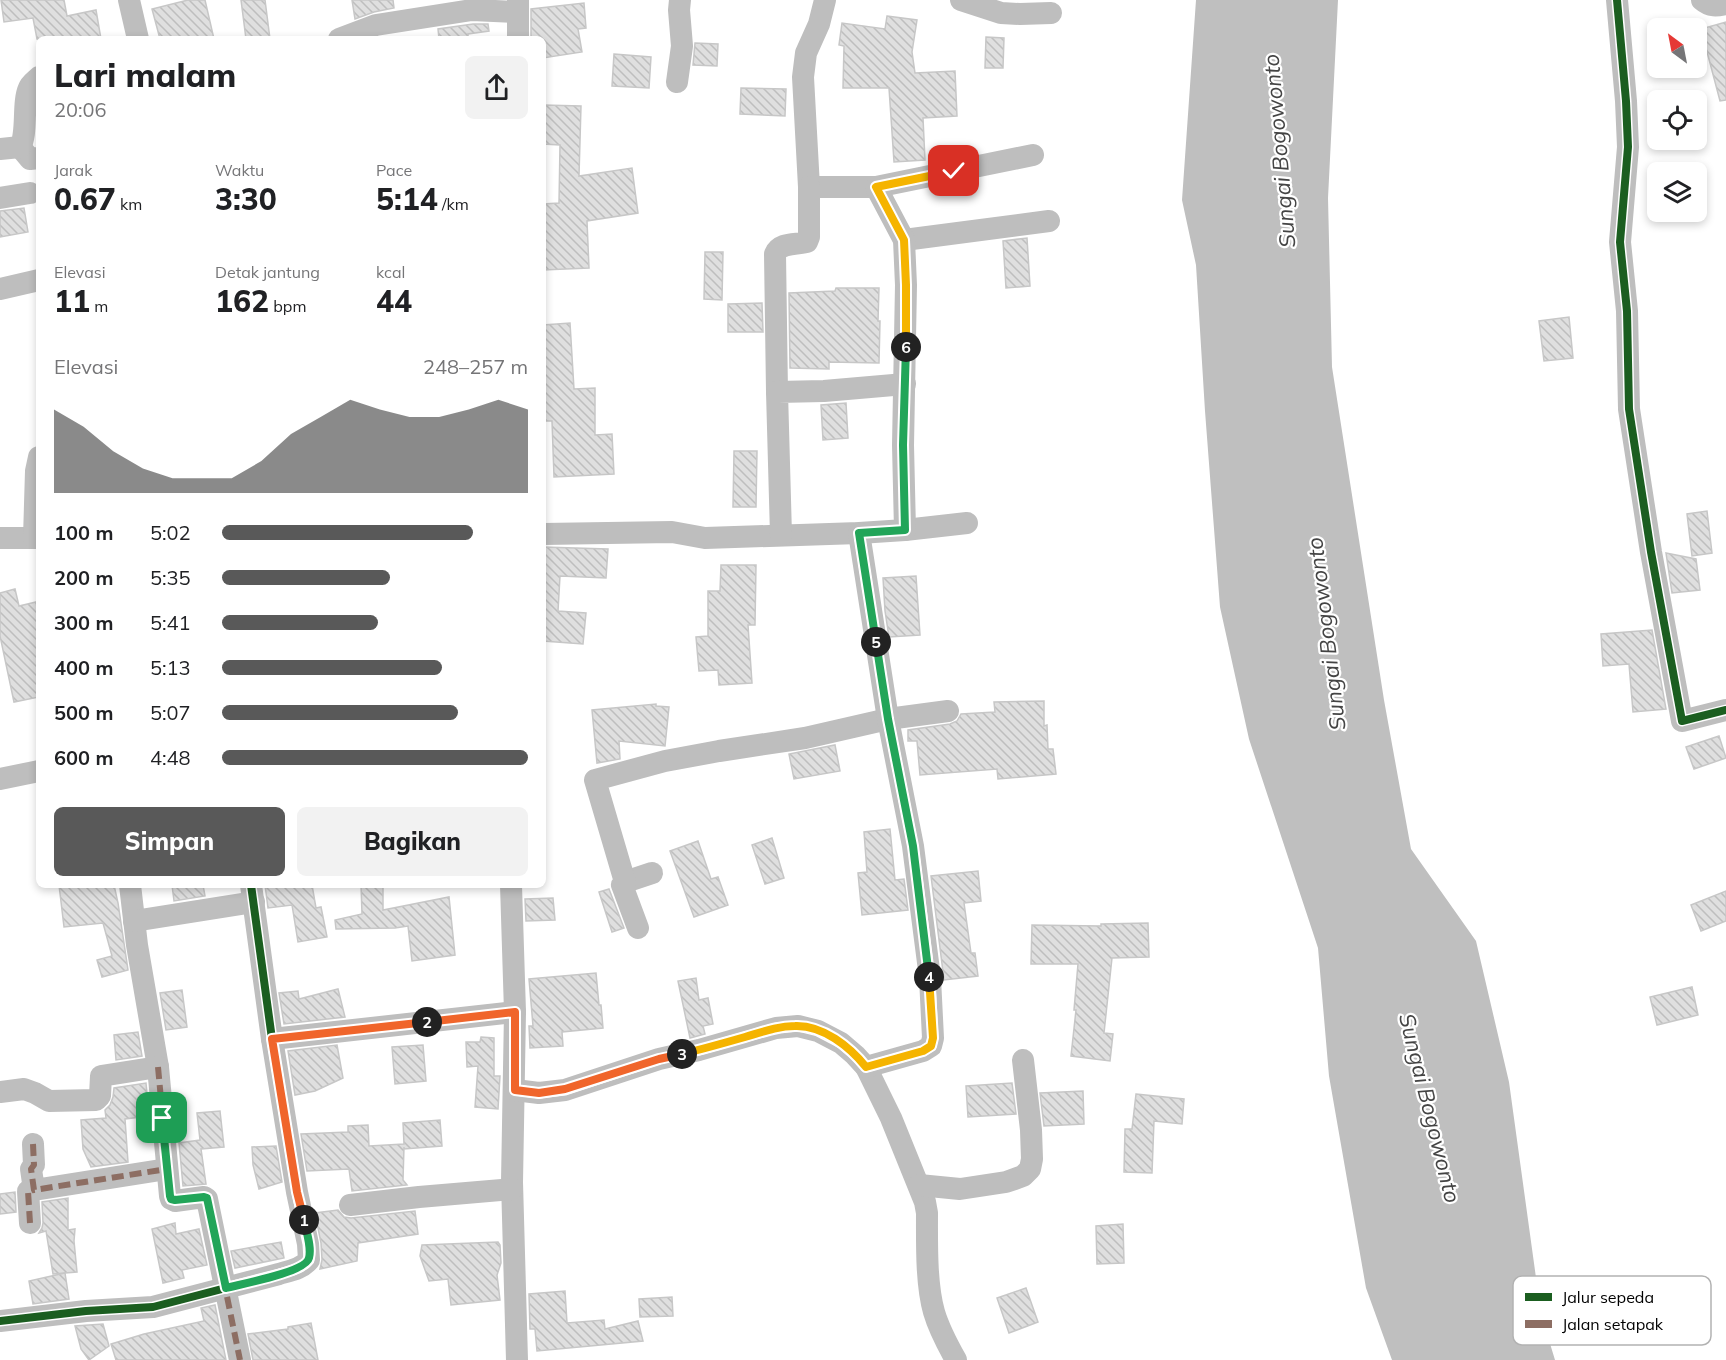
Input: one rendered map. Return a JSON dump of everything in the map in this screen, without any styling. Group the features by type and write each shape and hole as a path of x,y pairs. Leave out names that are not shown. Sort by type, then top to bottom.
{"street":[{"path":"129,0 137,36"},
{"path":"677,82 682,46 679,10 681,0"},
{"path":"781,535 775,254 776,249 781,246 807,242 809,237 809,187 803,76 806,53 819,24 825,0"},
{"path":"961,0 1001,13 1051,13"},
{"path":"1617,0 1628,147 1620,242 1628,329 1629,409 1636,464 1682,721 1726,710"},
{"path":"1702,0 1707,4 1717,6 1726,4"},
{"path":"347,36 376,25 397,21 518,6 518,36"},
{"path":"10,148 23,141 29,87 36,80"},
{"path":"10,148 30,159 36,158"},
{"path":"809,187 876,187 1033,155"},
{"path":"876,187 904,240 906,285 903,445 905,530"},
{"path":"0,198 30,193"},
{"path":"904,240 1049,221"},
{"path":"0,289 36,281"},
{"path":"777,392 824,391 905,384"},
{"path":"0,538 36,538 36,471"},
{"path":"546,534 672,532 705,538 859,533 967,523"},
{"path":"859,533 888,719 913,846 930,978 933,1038 931,1046 923,1051 866,1067"},
{"path":"638,928 622,885 625,882 595,780 665,761 805,738 888,719 948,711"},
{"path":"0,779 36,772"},
{"path":"625,882 652,873"},
{"path":"130,888 158,1067 171,1199 207,1198 240,1360"},
{"path":"511,888 515,1012 512,1189 517,1360"},
{"path":"0,1321 86,1311 153,1307 298,1268 309,1260 272,1039 253,894 134,921"},
{"path":"272,1039 515,1012"},
{"path":"515,1090 539,1093 565,1089 659,1059 776,1028 798,1026 818,1031 841,1043 866,1067 891,1118 919,1185 927,1213 930,1290 934,1310 941,1331 956,1360"},
{"path":"919,1185 960,1189 1006,1182 1023,1176 1030,1169 1031,1130 1023,1060"},
{"path":"0,1092 24,1089 49,1101 96,1100 100,1096 101,1076 158,1067"},
{"path":"33,1144 31,1169 34,1190"},
{"path":"30,1223 28,1191 167,1169"},
{"path":"350,1205 512,1189"}],"water":[{"name":"Sungai Bogowonto","path":"1196,0 1338,0 1328,198 1332,367 1384,700 1411,849 1476,941 1509,1082 1536,1276 1513,1276 1513,1345 1550,1345 1555,1360 1392,1360 1366,1288 1329,1076 1318,948 1249,739 1220,607 1196,265 1182,200"}],"building":[{"path":"1,0 64,0 67,16 96,10 100,36 36,36 33,18 4,22"},
{"path":"188,0 205,0 213,36 159,36 152,9"},
{"path":"241,0 265,0 270,36 246,36"},
{"path":"352,0 393,0 394,8 355,19"},
{"path":"584,3 586,28 578,29 582,52 546,58 546,36 531,36 531,9"},
{"path":"887,16 917,20 912,52 915,73 955,71 957,116 923,118 925,160 894,162 889,88 843,88 844,46 839,45 842,23 885,29"},
{"path":"1726,22 1726,100 1720,101 1707,52 1707,27"},
{"path":"488,24 489,31 468,34 468,36 439,36 438,29"},
{"path":"986,37 1004,38 1003,68 985,68"},
{"path":"695,43 718,44 717,66 693,65"},
{"path":"614,54 651,57 649,88 612,86"},
{"path":"741,88 786,89 785,116 740,114"},
{"path":"546,105 581,106 579,176 632,168 638,213 587,221 589,268 546,270 546,204 559,203 560,145 546,144"},
{"path":"24,208 28,232 0,237 0,211"},
{"path":"1027,238 1030,286 1006,288 1003,241"},
{"path":"705,252 723,252 722,300 704,299"},
{"path":"836,288 879,288 879,363 829,362 829,369 790,368 789,293 835,291"},
{"path":"762,303 763,332 728,332 728,304"},
{"path":"1569,317 1573,358 1544,361 1539,321"},
{"path":"570,323 574,389 595,388 595,435 612,434 614,474 554,477 552,421 546,421 546,325"},
{"path":"846,403 848,438 823,440 821,405"},
{"path":"734,451 757,451 756,507 733,507"},
{"path":"1707,511 1712,553 1692,556 1687,514"},
{"path":"546,547 608,549 606,578 560,576 558,611 586,613 583,644 546,641"},
{"path":"1666,553 1696,559 1700,590 1672,593"},
{"path":"721,565 756,565 755,625 748,625 752,683 719,685 718,670 699,671 696,637 708,636 708,591 720,591"},
{"path":"916,576 920,635 889,637 883,578"},
{"path":"15,589 19,606 36,602 36,698 14,702 0,636 0,593"},
{"path":"1652,630 1666,709 1633,712 1629,664 1603,666 1601,634"},
{"path":"1044,701 1044,726 1047,725 1048,749 1053,749 1056,774 998,779 997,769 920,775 917,741 908,741 908,730 950,724 957,721 961,714 995,712 994,702"},
{"path":"656,704 656,706 669,707 665,746 619,741 620,759 597,763 592,710"},
{"path":"1719,736 1726,758 1694,769 1686,747"},
{"path":"835,745 840,771 794,779 789,754"},
{"path":"890,829 895,880 904,879 908,910 862,915 858,873 867,872 864,832"},
{"path":"772,838 784,878 765,884 752,845"},
{"path":"698,841 711,879 718,877 728,905 694,917 670,851"},
{"path":"978,871 981,901 964,903 971,953 975,953 978,976 944,980 931,876"},
{"path":"59,888 115,888 128,970 102,977 97,960 112,956 103,923 64,927"},
{"path":"172,888 204,888 205,896 174,901"},
{"path":"265,888 313,888 316,908 321,907 327,937 298,942 292,905 268,908"},
{"path":"361,888 383,888 383,910 449,897 455,955 412,961 408,926 336,929 335,920 362,914"},
{"path":"609,889 624,928 612,932 599,892"},
{"path":"1726,891 1726,921 1701,931 1691,905"},
{"path":"553,898 555,920 526,921 525,899"},
{"path":"1148,923 1149,957 1112,958 1104,1033 1113,1034 1110,1061 1071,1056 1078,964 1031,964 1032,925 1101,926 1101,924"},
{"path":"596,973 603,1028 562,1032 563,1046 530,1048 529,1026 533,1026 529,979"},
{"path":"696,978 699,1000 708,998 713,1024 703,1026 705,1034 690,1038 678,981"},
{"path":"1692,987 1698,1015 1657,1025 1650,997"},
{"path":"338,989 345,1017 284,1024 279,993 298,991 299,999"},
{"path":"182,990 187,1027 166,1030 160,993"},
{"path":"138,1032 142,1056 116,1060 114,1035"},
{"path":"481,1037 494,1038 494,1076 500,1076 498,1109 475,1107 478,1066 467,1067 466,1042 480,1042"},
{"path":"337,1045 343,1078 315,1091 295,1095 288,1051"},
{"path":"423,1045 426,1081 395,1084 392,1047"},
{"path":"146,1083 149,1116 125,1119 128,1162 91,1167 83,1149 81,1120 106,1118 105,1110 110,1105 114,1088"},
{"path":"1012,1083 1016,1114 968,1117 966,1086"},
{"path":"1083,1091 1084,1124 1044,1126 1040,1093"},
{"path":"1136,1094 1184,1099 1182,1124 1154,1121 1152,1173 1124,1172 1125,1129 1132,1129"},
{"path":"220,1111 224,1147 201,1149 206,1184 183,1186 179,1143 200,1140 197,1113"},
{"path":"440,1120 442,1146 404,1149 404,1147 403,1180 407,1185 352,1191 349,1169 307,1171 301,1134 348,1132 348,1126 368,1125 369,1146 404,1144 403,1123"},
{"path":"276,1146 282,1182 259,1189 253,1165 252,1147"},
{"path":"15,1192 16,1212 0,1214 0,1194"},
{"path":"68,1198 68,1230 75,1229 77,1272 53,1274 46,1231 39,1233 43,1223 42,1202"},
{"path":"338,1210 344,1217 351,1218 415,1211 418,1234 358,1243 357,1261 320,1269 321,1243 315,1213"},
{"path":"175,1223 176,1234 199,1229 207,1265 182,1270 184,1278 163,1283 152,1229"},
{"path":"1123,1224 1124,1263 1097,1264 1096,1226"},
{"path":"281,1242 284,1258 235,1268 231,1251"},
{"path":"498,1242 501,1263 497,1275 500,1300 451,1305 448,1279 429,1281 420,1256 422,1245"},
{"path":"65,1273 69,1299 33,1304 29,1281"},
{"path":"1026,1288 1038,1322 1009,1333 997,1298"},
{"path":"565,1291 567,1323 604,1320 605,1329 638,1321 643,1341 537,1351 535,1329 530,1329 529,1294"},
{"path":"672,1297 673,1316 640,1317 639,1299"},
{"path":"215,1305 226,1360 116,1360 111,1344 204,1321 201,1308"},
{"path":"311,1323 318,1360 253,1360 248,1334 288,1329 288,1327"},
{"path":"103,1324 109,1346 89,1360 81,1349 75,1326"}],"marked path":[{"path":"158,1067 170,1196 175,1201 204,1197 207,1199 240,1360"},
{"path":"33,1144 34,1165 31,1169 34,1190 167,1169"},
{"path":"30,1223 28,1191 34,1190"}],"cycle path":[{"path":"1617,0 1628,147 1620,242 1627,311 1629,409 1651,552 1682,721 1726,710"},
{"path":"515,1090 539,1093 565,1090 659,1059 776,1028 798,1026 818,1031 841,1043 866,1067 923,1051 931,1046 933,1038 930,978 913,846 888,719 859,533"},
{"path":"0,1321 86,1311 153,1307 291,1271 303,1266 309,1260 272,1039 251,888"}],"route":[{"path":"162,1118 171,1199 207,1198 226,1288 279,1275 298,1268 309,1260 310,1254 297,1192 272,1039 515,1012 515,1090 539,1093 565,1089 659,1059 776,1028 798,1026 818,1031 841,1043 866,1067 923,1051 931,1046 933,1038 930,978 913,846 888,719 859,533 905,530 903,445 906,285 904,240 876,187 954,171"}]}
